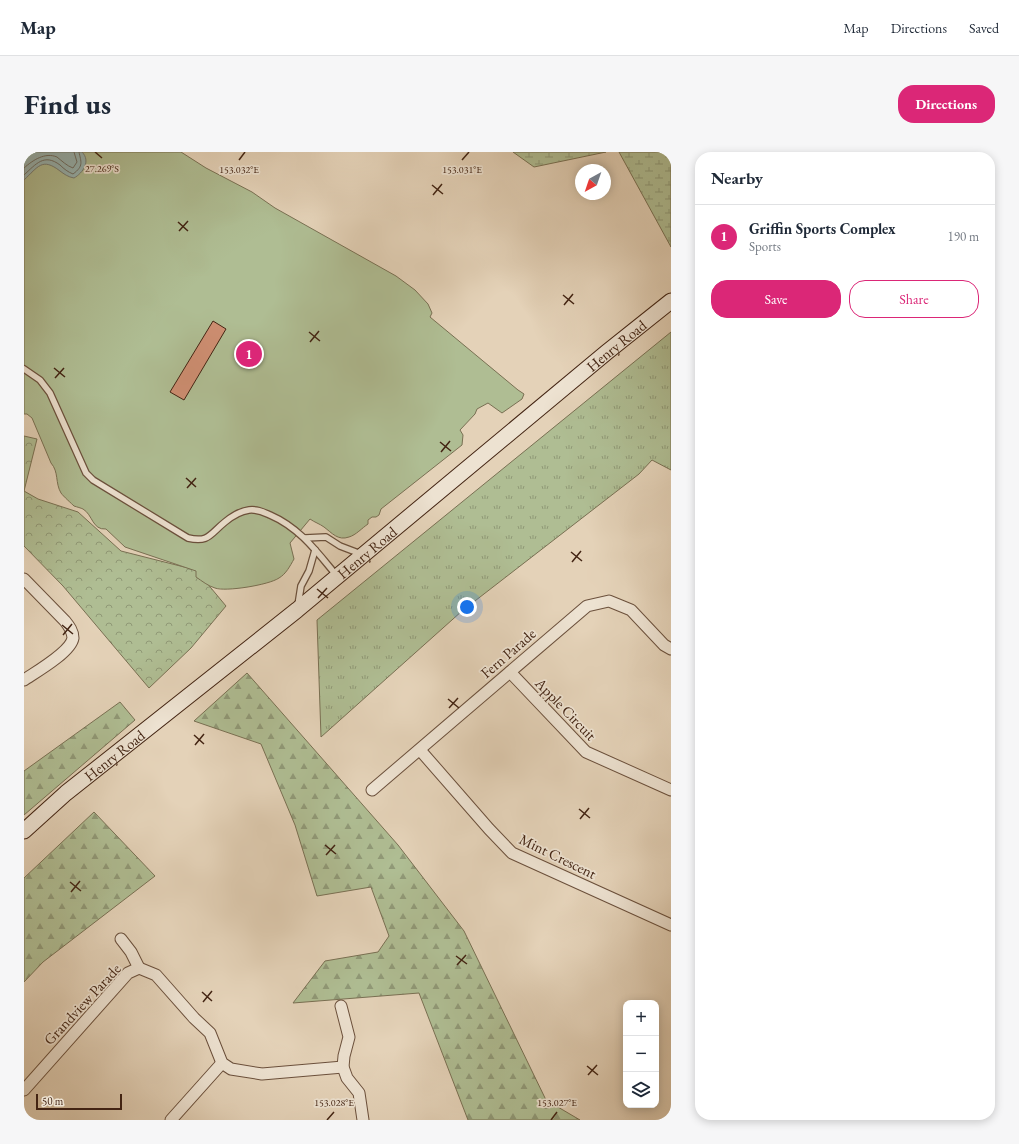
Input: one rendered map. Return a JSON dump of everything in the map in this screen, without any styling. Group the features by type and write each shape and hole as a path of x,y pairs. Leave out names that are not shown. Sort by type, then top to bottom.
{"main road":[{"name":"Henry Road","path":"24,831 66,793 297,610 607,352 671,301"}],"street":[{"path":"24,579 65,621 71,629 73,638 70,645 64,651 24,680"},
{"name":"Fern Parade","path":"372,790 587,606 608,601 631,610 664,645 671,649"},
{"name":"Apple Circuit","path":"510,672 586,752 671,790"},
{"name":"Mint Crescent","path":"420,750 512,853 671,925"},
{"path":"121,939 131,952 139,968"},
{"name":"Grandview Parade","path":"24,1090 128,973 139,968 156,975 194,1018 210,1033 222,1063"},
{"path":"342,1006 349,1036 344,1056 344,1067 347,1078 359,1093 363,1120"},
{"path":"171,1120 222,1063 231,1069 262,1074 344,1067"}],"lane":[{"path":"24,369 40,380 50,393 86,473 93,480 181,534 199,541 206,538 225,522 238,514 249,510 258,510 282,521 296,530 305,538 337,576"},
{"path":"305,538 326,537 340,546 363,555"},
{"path":"297,610 301,586 309,571 315,550"}],"green space":[{"path":"24,152 181,152 206,168 252,192 275,208 396,276 415,290 428,304 432,313 430,317 524,394 522,399 502,413 488,403 477,409 475,414 460,430 463,435 462,445 381,509 379,515 368,520 368,524 354,535 345,538 338,537 310,519 290,543 294,559 288,570 274,581 237,588 215,588 207,585 196,577 196,571 125,547 106,529 101,529 95,525 83,509 74,506 61,493 55,470 32,418 27,414 24,414"},
{"path":"513,152 606,152 534,167"},
{"path":"619,152 671,152 671,247"},
{"path":"671,332 671,470 652,460 639,474 462,611 321,737 317,620"},
{"path":"24,436 37,439 24,491"},
{"path":"24,491 38,499 78,512 121,551 196,570 226,606 191,648 149,688 63,586 24,546"},
{"path":"247,673 398,845 464,931 546,1100 580,1120 468,1120 419,993 293,1003 325,961 378,952 389,936 371,887 317,896 295,825 261,744 194,721"},
{"path":"120,702 135,720 24,815 24,771"},
{"path":"94,812 155,876 43,962 24,982 24,878"}],"water":[{"path":"24,152 82,152 85,155 86,163 83,170 74,178 66,175 54,167 44,164 40,165 24,180"}],"building":[{"path":"213,321 226,329 184,400 170,392"}],"waterway":[{"path":"664,152 671,157"}],"place":[{"name":"Griffin Sports Complex","path":"249,354"}]}
